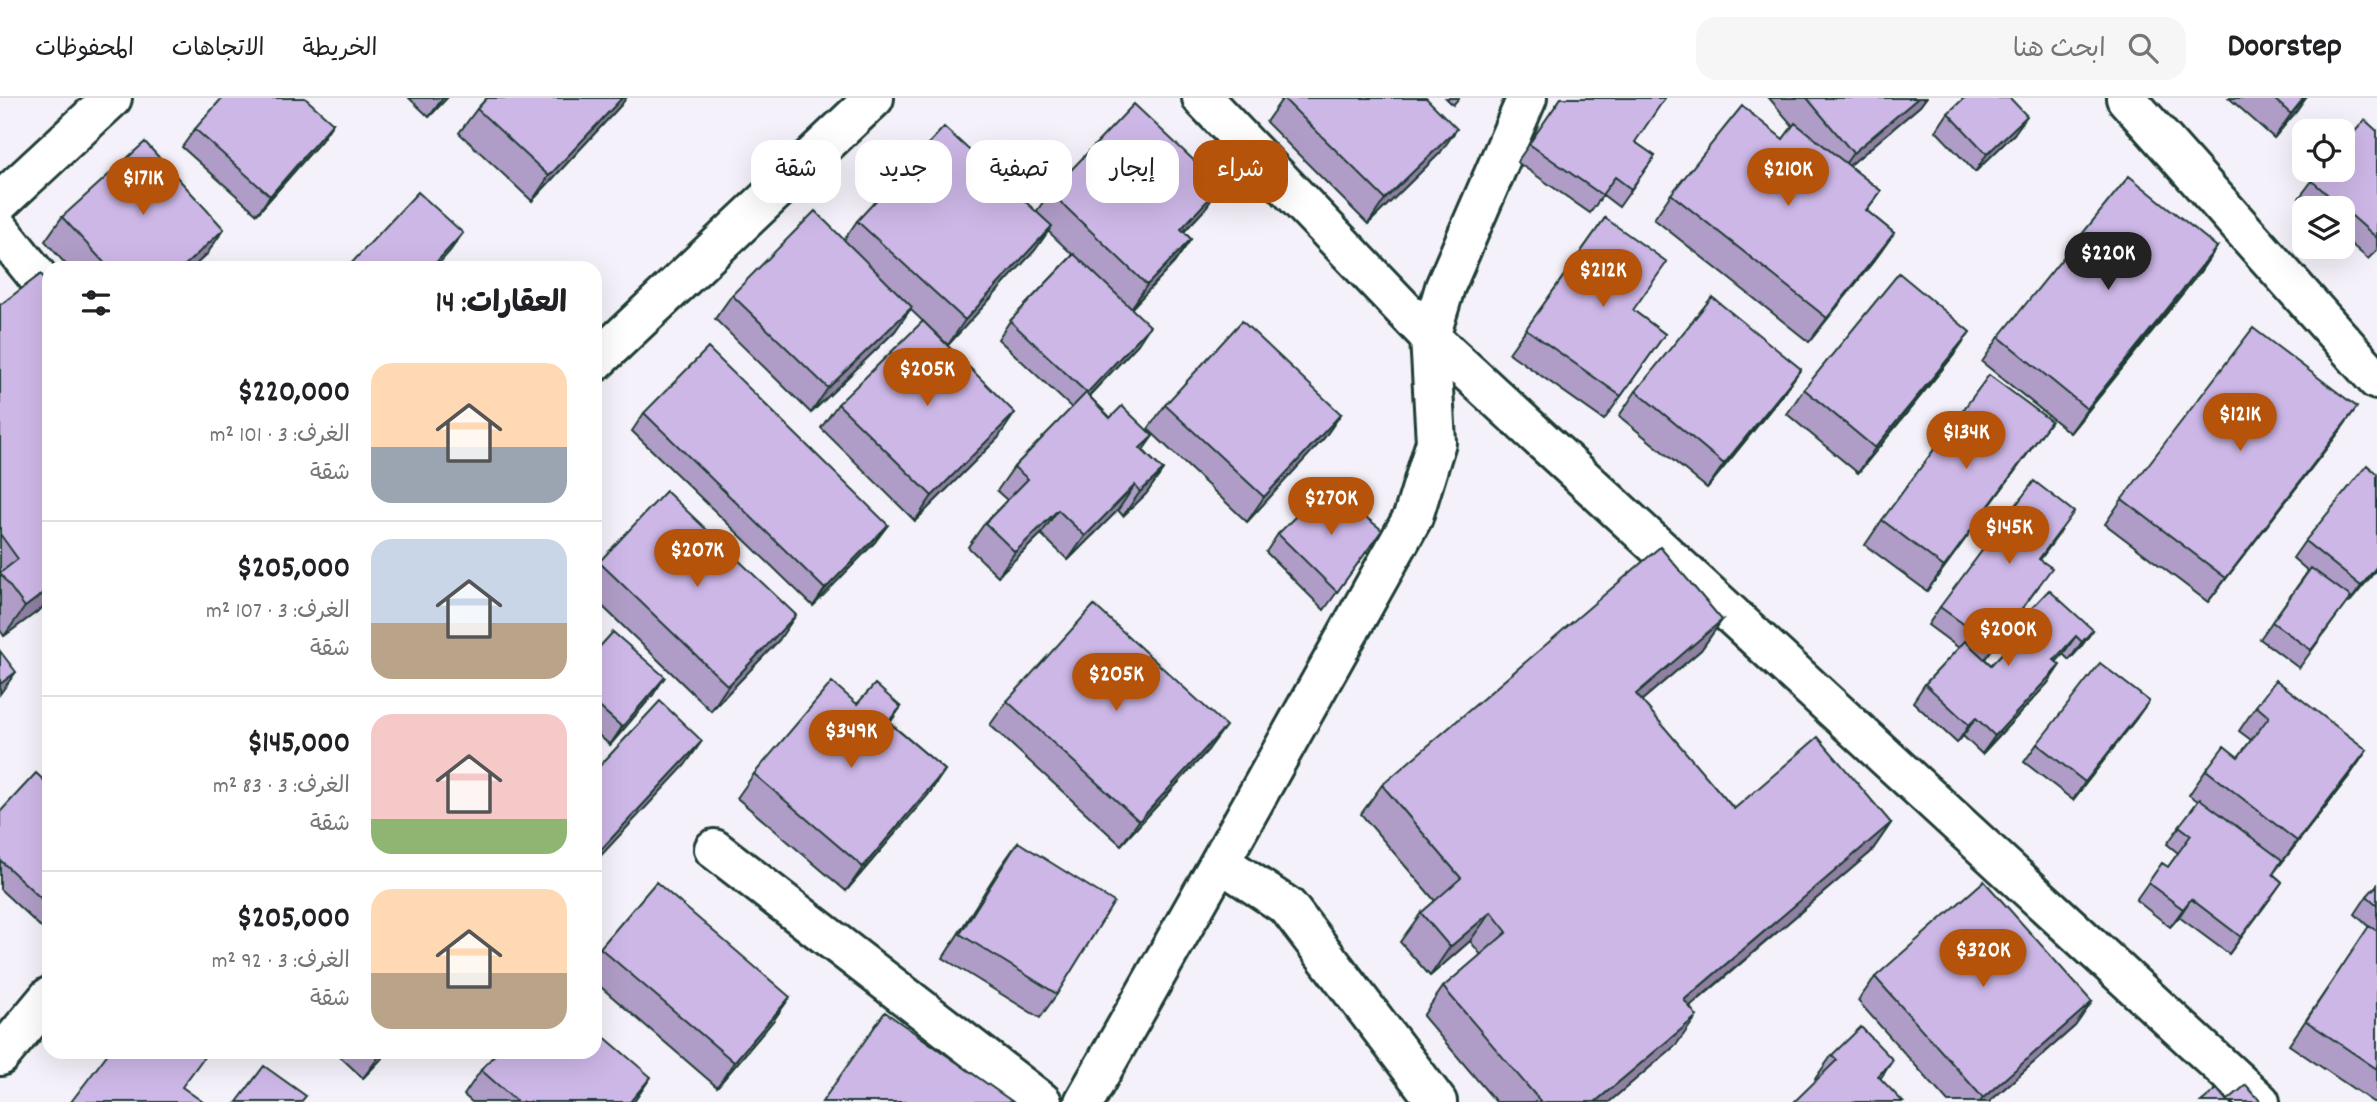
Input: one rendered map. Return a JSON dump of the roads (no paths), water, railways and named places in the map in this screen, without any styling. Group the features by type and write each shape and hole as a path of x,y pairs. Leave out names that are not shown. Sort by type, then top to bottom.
{"street":[{"path":"0,202 112,98"},
{"path":"602,355 874,98"},
{"path":"1202,98 1430,337 2260,1102"},
{"path":"1084,1102 1413,517 1436,442 1430,337 1445,287 1528,98"},
{"path":"2126,98 2377,380"},
{"path":"0,230 42,282"},
{"path":"714,849 1042,1102"},
{"path":"1220,862 1288,907 1437,1102"},
{"path":"0,1056 42,1005"}]}
